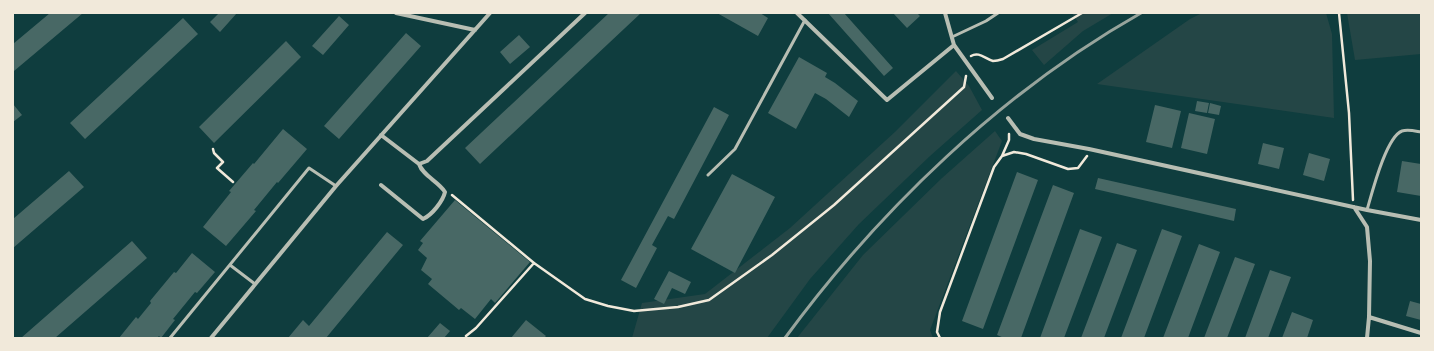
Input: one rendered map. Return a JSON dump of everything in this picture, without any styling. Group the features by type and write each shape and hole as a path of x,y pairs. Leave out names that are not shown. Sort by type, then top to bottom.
{"street":[{"path":"396,13 475,30"},
{"path":"213,337 336,186 490,13"},
{"path":"419,164 427,161 585,13"},
{"path":"797,13 886,100 954,45"},
{"path":"945,13 954,45 992,98"},
{"path":"1008,118 1020,134 1034,139 1089,149 1367,210 1421,220"},
{"path":"381,135 419,164 421,170 445,192 444,197 427,217 423,219 381,185"},
{"path":"1354,207 1367,227 1370,261 1367,338"},
{"path":"1369,317 1421,333"}],"lane":[{"path":"952,37 986,21 998,13"},
{"path":"708,175 735,149 805,20"},
{"path":"1367,210 1380,166 1395,137 1401,131 1406,130 1421,132"},
{"path":"170,338 309,168 336,186"},
{"path":"230,265 255,284"}],"path":[{"path":"443,190 454,196 534,263 585,298 608,306 634,311 678,307 709,300 772,255 818,219 964,86 966,79 966,60 974,54 979,54 995,61 1003,59 1082,13"},
{"path":"1339,13 1349,113 1354,207"},
{"path":"940,338 936,332 940,312 994,167 1002,156 1009,140 1012,125"},
{"path":"213,149 214,153 223,162 217,168 233,182"},
{"path":"1002,156 1014,152 1026,154 1068,169 1078,168 1086,158 1089,149"},
{"path":"466,336 476,328 534,263"}],"shaded area":[{"path":"1072,13 1113,13 1083,31 1044,65 1032,50 1078,22"},
{"path":"1202,13 1326,13 1332,34 1334,118 1097,84 1190,19"},
{"path":"1347,13 1421,13 1421,54 1355,60"},
{"path":"956,71 969,86 982,110 930,156 859,224 810,279 767,338 632,338 642,303 705,294 790,228 896,131"},
{"path":"995,131 1002,141 930,330 933,338 797,338 863,255 942,178"}],"building":[{"path":"50,13 83,13 14,71 13,44"},
{"path":"219,13 237,13 220,32 210,22"},
{"path":"609,13 641,13 480,164 465,148"},
{"path":"717,13 760,13 768,18 758,36"},
{"path":"828,13 844,13 893,68 884,76"},
{"path":"893,13 917,13 920,16 907,28"},
{"path":"339,16 349,25 323,55 312,46"},
{"path":"183,18 198,34 85,139 70,123"},
{"path":"406,33 421,46 339,139 324,126"},
{"path":"519,35 530,47 510,64 500,52"},
{"path":"286,41 301,57 214,143 199,127"},
{"path":"799,57 827,73 825,77 858,101 849,117 826,99 815,93 796,129 768,113"},
{"path":"1197,101 1209,103 1207,113 1195,111"},
{"path":"1210,103 1221,106 1219,115 1208,113"},
{"path":"13,104 22,115 13,122"},
{"path":"1155,105 1181,111 1172,148 1146,142"},
{"path":"714,107 729,115 674,219 668,216 652,245 657,248 636,288 621,280"},
{"path":"1189,113 1215,119 1207,154 1181,148"},
{"path":"283,129 307,149 278,183 277,182 254,210 256,211 226,246 203,227 231,192 229,191"},
{"path":"1263,143 1284,148 1279,169 1258,164"},
{"path":"1309,153 1330,159 1324,181 1303,175"},
{"path":"1402,161 1421,164 1421,196 1397,192"},
{"path":"69,171 84,187 13,248 13,219"},
{"path":"1017,172 1038,180 983,329 962,321"},
{"path":"732,174 775,197 735,273 691,249"},
{"path":"1098,178 1236,209 1234,221 1095,189"},
{"path":"1053,185 1074,193 1021,338 1004,338 997,335"},
{"path":"455,200 530,262 495,303 491,299 475,319 461,308 459,310 428,284 432,279 421,270 427,258 418,250 423,243 420,241"},
{"path":"1080,229 1102,237 1064,338 1040,338"},
{"path":"1162,229 1182,236 1144,338 1121,338"},
{"path":"387,232 403,245 326,338 288,338 303,320 309,326"},
{"path":"132,241 147,258 55,338 21,338"},
{"path":"1117,243 1137,250 1104,338 1081,338"},
{"path":"1199,244 1220,252 1188,338 1163,338"},
{"path":"192,253 215,272 197,293 195,292 173,319 175,320 161,338 159,336 157,338 119,338 136,317 138,319 151,303 150,301"},
{"path":"1235,257 1255,264 1227,338 1204,338"},
{"path":"1270,270 1291,277 1268,338 1245,338"},
{"path":"669,271 691,282 685,294 672,288 664,304 654,299"},
{"path":"1410,301 1421,304 1421,320 1406,316"},
{"path":"1292,312 1313,320 1307,338 1282,338"},
{"path":"526,320 546,336 544,338 511,338"},
{"path":"440,323 450,331 444,338 427,338"}],"railway":[{"path":"785,338 822,290 861,244 903,199 946,157 992,116 1040,79 1090,44 1141,13"}]}
